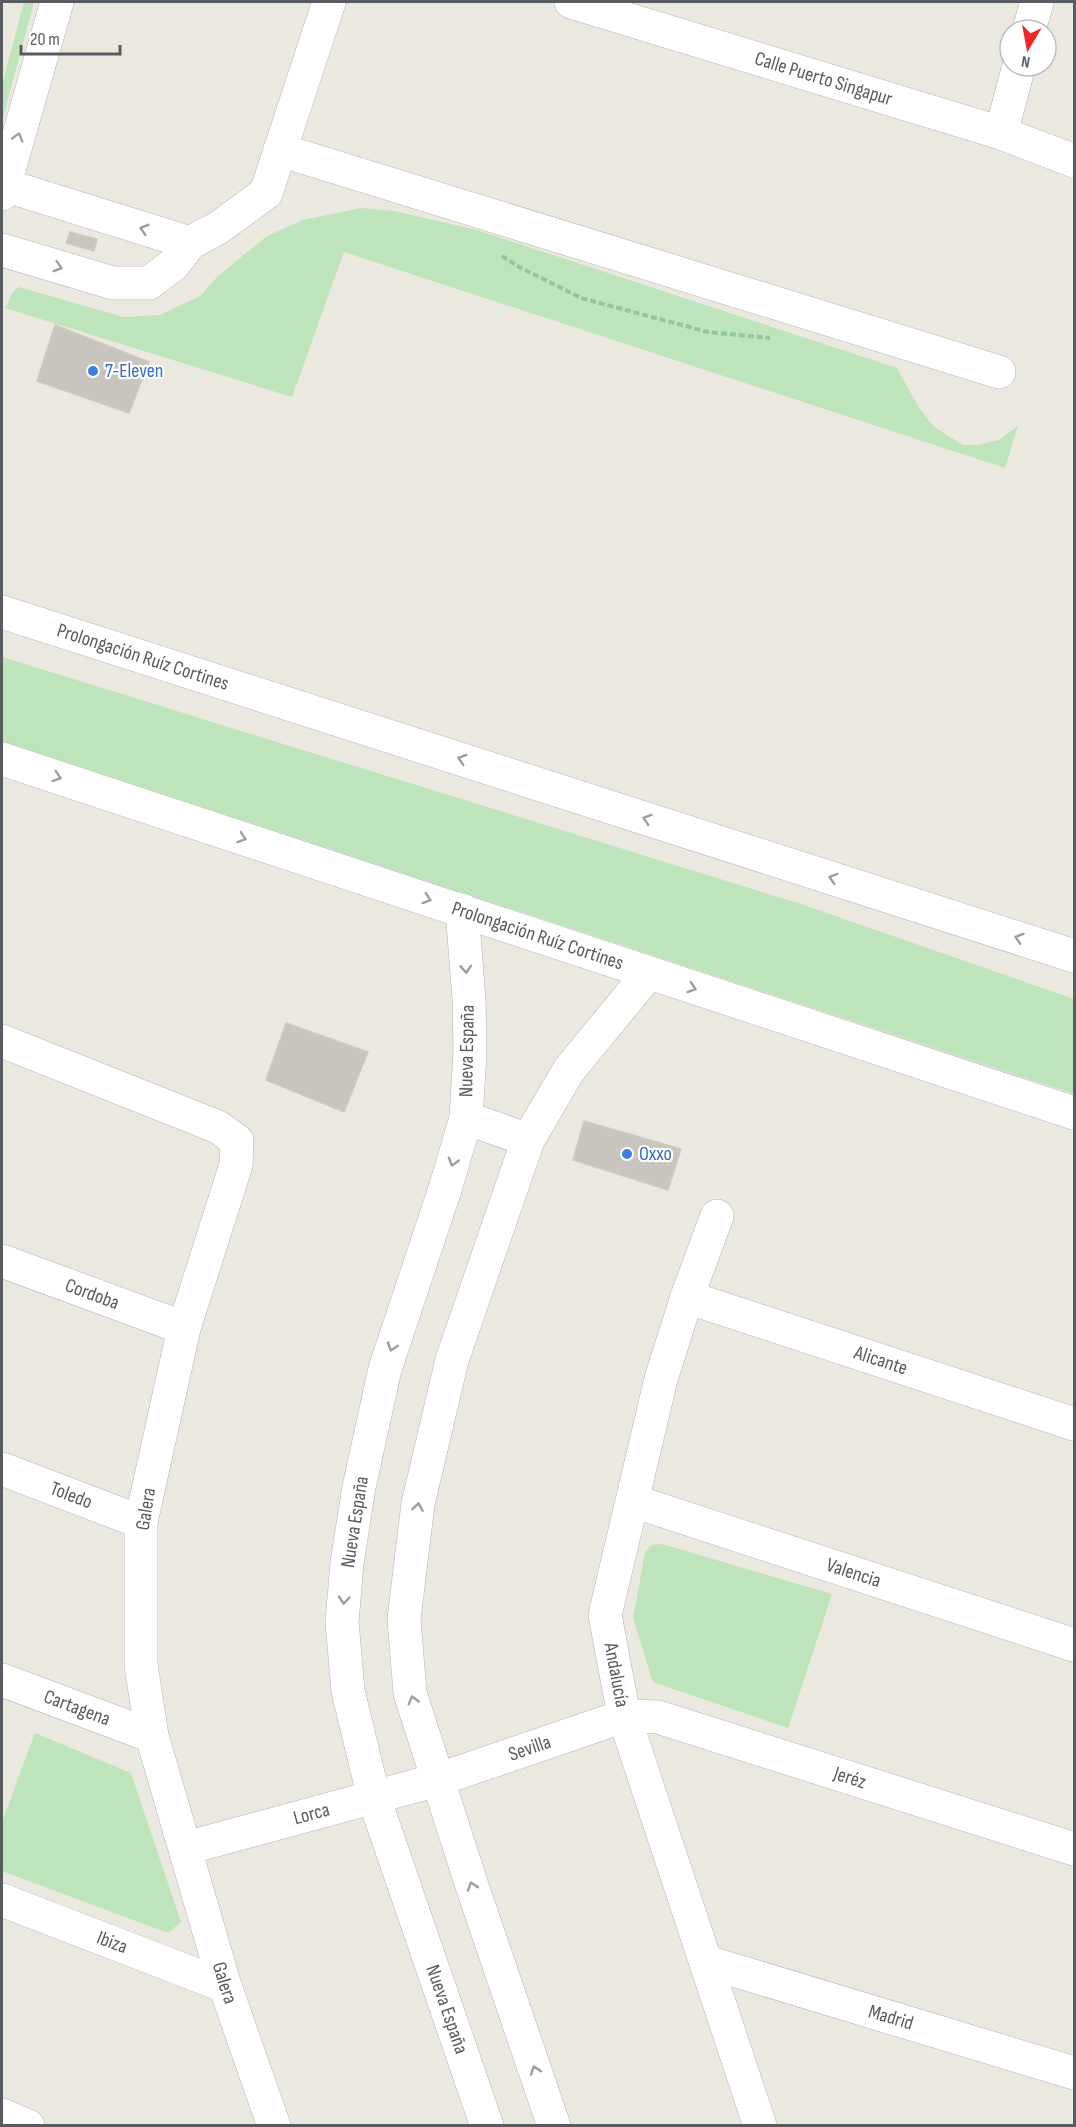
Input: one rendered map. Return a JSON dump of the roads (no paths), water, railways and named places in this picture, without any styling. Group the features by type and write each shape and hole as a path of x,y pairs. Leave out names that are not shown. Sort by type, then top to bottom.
{"street":[{"path":"57,2 3,189 204,236"},
{"path":"2,250 113,283 149,283 204,236 266,193 329,2"},
{"name":"Calle Puerto Singapur","path":"571,2 1001,133 1074,161"},
{"path":"1032,18 1037,2"},
{"path":"1001,133 1016,78"},
{"path":"280,150 999,372"},
{"name":"Prolongación Ruíz Cortines","path":"2,612 1074,956"},
{"name":"Prolongación Ruíz Cortines","path":"2,759 1074,1113"},
{"name":"Nueva España","path":"462,910 469,999 470,1052 466,1118 446,1188 385,1369 359,1487 347,1563 342,1622 348,1691 374,1798 487,2126"},
{"path":"554,2126 437,1780 410,1693 404,1619 418,1504 452,1360 528,1140 569,1070 648,974"},
{"name":"Galera","path":"2,1041 218,1127 237,1141 236,1165 184,1328 141,1522 141,1665 152,1736 225,1986 274,2126"},
{"path":"466,1118 528,1140"},
{"name":"Andalucía","path":"717,1216 687,1296 661,1379 606,1615 624,1716 760,2126"},
{"name":"Cordoba","path":"2,1261 184,1328"},
{"name":"Alicante","path":"687,1296 1074,1424"},
{"name":"Toledo","path":"2,1469 141,1522"},
{"name":"Valencia","path":"633,1501 1074,1645"},
{"name":"Cartagena","path":"2,1680 152,1736"},
{"name":"Sevilla","path":"437,1780 624,1716"},
{"name":"Jeréz","path":"624,1716 658,1717 1074,1849"},
{"name":"Lorca","path":"186,1848 437,1780"},
{"name":"Ibiza","path":"2,1900 225,1986"},
{"name":"Madrid","path":"707,1962 1074,2073"},
{"path":"2,2115 28,2126"}],"place":[{"name":"7-Eleven","path":"93,371"},
{"name":"Oxxo","path":"627,1154"}]}
